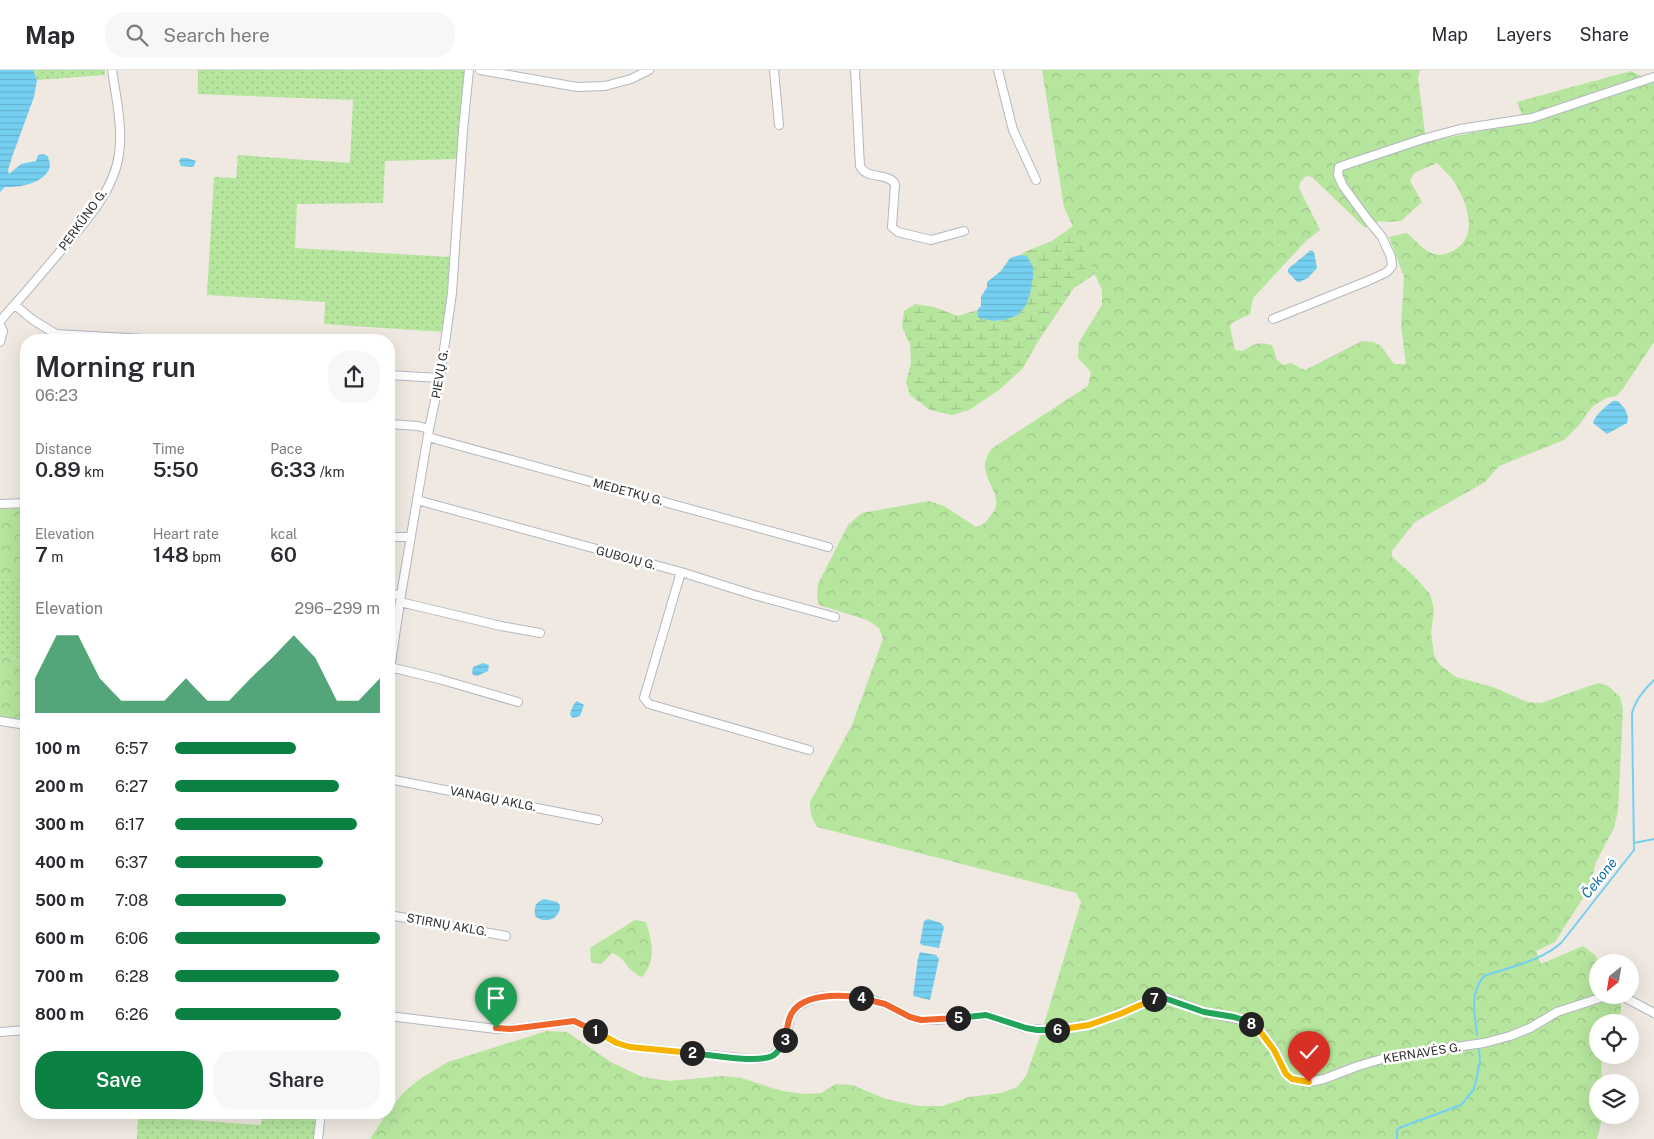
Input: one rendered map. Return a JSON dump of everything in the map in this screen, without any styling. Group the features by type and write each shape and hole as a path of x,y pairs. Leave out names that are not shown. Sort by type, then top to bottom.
{"street":[{"name":"PERKŪNO G.","path":"0,320 78,230 99,202 114,175 120,145 112,70"},
{"name":"PIEVŲ G.","path":"395,631 440,378 452,293 469,70"},
{"path":"480,70 577,87 604,86 631,79 649,70"},
{"path":"774,70 779,125"},
{"path":"855,70 860,166 865,173 891,180 895,184 892,228 898,232 931,240 964,231"},
{"path":"998,70 1013,130 1036,180"},
{"path":"1273,320 1370,280 1387,272 1392,266 1391,257 1382,237 1343,186 1338,175 1339,167 1423,139 1451,132 1532,118 1654,77"},
{"path":"15,304 33,320 56,334"},
{"path":"0,325 3,331 0,342"},
{"path":"395,375 440,378"},
{"name":"MEDETKŲ G.","path":"395,424 418,426 429,433 828,547"},
{"name":"GUBOJŲ G.","path":"417,500 680,572 835,617"},
{"path":"0,504 20,503"},
{"path":"395,538 411,537"},
{"path":"680,572 644,698 649,704 809,750"},
{"path":"395,596 501,626 540,633"},
{"path":"395,672 439,679 518,702"},
{"path":"0,722 20,724"},
{"name":"VANAGŲ AKLG.","path":"395,780 598,820"},
{"name":"STIRNŲ AKLG.","path":"395,915 506,936"},
{"name":"KERNAVĖS G.","path":"395,1017 503,1029 574,1021 617,1043 630,1047 752,1059 766,1058 782,1047 786,1038 790,1017 795,1009 817,998 828,996 850,996 870,999 921,1020 986,1015 1026,1028 1053,1031 1089,1025 1120,1014 1150,1000 1164,998 1204,1012 1247,1021 1259,1030 1274,1050 1286,1074 1292,1079 1309,1082 1324,1080 1358,1066 1392,1056 1484,1043 1510,1036 1530,1028 1557,1012 1589,1002"},
{"name":"KERNAVĖS G.","path":"1637,1004 1654,1013"},
{"path":"0,1032 20,1030"},
{"path":"318,1139 320,1119"}],"green space":[{"path":"33,70 105,70 105,75 37,80"},
{"path":"198,70 467,70 458,159 385,161 383,203 297,204 295,248 450,257 444,332 324,324 325,302 207,295 214,177 236,178 238,155 350,163 353,100 198,94"},
{"path":"1042,70 1420,70 1418,78 1425,133 1431,141 1515,124 1522,115 1517,102 1631,71 1654,82 1654,342 1622,390 1616,396 1606,398 1592,407 1580,424 1564,440 1499,466 1485,482 1415,522 1392,551 1392,557 1413,575 1430,594 1434,609 1431,633 1434,655 1440,665 1456,677 1493,687 1527,702 1541,703 1598,683 1608,686 1620,697 1623,709 1618,811 1614,828 1596,862 1590,887 1555,942 1536,951 1541,964 1583,946 1594,954 1589,954 1589,1004 1621,1004 1620,1014 1589,1014 1589,1064 1601,1064 1602,1074 1589,1074 1589,1124 1601,1124 1597,1139 370,1139 383,1119 395,1119 395,1103 404,1092 420,1079 448,1062 547,1031 567,1032 611,1062 642,1077 670,1081 722,1076 741,1078 782,1091 805,1094 821,1093 836,1084 852,1085 886,1099 918,1106 943,1106 969,1097 1001,1093 1017,1087 1026,1076 1042,1031 1081,902 1076,893 817,827 810,809 810,802 852,725 883,639 879,628 867,620 819,605 817,597 818,584 848,525 862,513 929,501 944,506 976,527 987,521 996,506 995,494 985,468 991,449 1088,386 1091,372 1078,358 1079,342 1102,305 1102,290 1064,207","holes":["1437,163 1453,180 1466,208 1469,226 1463,243 1456,249 1437,255 1419,245 1407,233 1389,237 1404,277 1401,326 1406,364 1394,364 1381,346 1373,342 1362,341 1305,370 1291,363 1283,365 1277,360 1272,345 1260,343 1243,351 1235,350 1230,327 1232,323 1250,314 1254,297 1306,241 1320,230 1299,188 1300,183 1306,176 1312,177 1365,228 1380,221 1401,221 1422,202 1410,181 1414,173"]},
{"path":"1073,226 1095,274 1074,288 1037,343 1023,368 999,390 969,410 952,415 930,410 910,395 906,382 911,363 910,344 902,327 904,311 915,304 934,307 958,316 977,310 977,314 993,321 1004,320 1031,285 1033,267 1027,257 1020,255 1052,241"},
{"path":"20,507 20,581 0,579 0,509"},
{"path":"0,579 20,581 20,658 0,656"},
{"path":"0,656 20,658 20,719 0,717"},
{"path":"635,920 646,922 652,951 650,964 642,977 632,971 621,958 612,953 601,964 591,962 590,948"},
{"path":"138,1119 179,1119 261,1125 262,1119 317,1119 315,1139 137,1139"}],"water":[{"path":"0,70 33,70 37,80 34,97 8,170 9,174 21,164 36,161 38,155 48,156 50,165 44,176 38,180 17,187 5,187 0,192"},
{"path":"181,158 196,161 192,167 181,166 179,161"},
{"path":"1311,250 1314,252 1317,268 1308,278 1299,282 1296,281 1288,272 1288,269"},
{"path":"1020,255 1027,256 1033,267 1030,294 1026,305 1018,315 1004,320 993,321 979,318 977,311 981,306 981,297 987,287 987,282 1001,271 1010,258"},
{"path":"1613,401 1618,401 1625,409 1628,417 1627,423 1607,434 1593,423 1598,414"},
{"path":"483,663 489,665 488,671 477,676 473,675 473,667"},
{"path":"577,701 584,705 580,716 573,718 570,713"},
{"path":"544,899 557,902 560,905 558,914 552,919 543,920 535,916 536,906"},
{"path":"928,919 941,923 944,927 939,948 920,943 924,921"},
{"path":"920,952 936,955 939,959 930,1000 913,996"}],"waterway":[{"name":"Čekonė","path":"1477,1035 1474,1004 1476,990 1484,976 1535,959 1554,949 1562,942 1634,850 1632,713 1641,695 1654,680"},
{"path":"1634,843 1654,839"},
{"name":"Čekonė","path":"1397,1139 1399,1128 1461,1105 1474,1089 1480,1063 1479,1049"}],"route":[{"path":"496,1028 511,1029 574,1021 617,1043 630,1047 752,1059 766,1058 782,1047 786,1038 790,1017 795,1009 817,998 828,996 850,996 870,999 921,1020 986,1015 1026,1028 1053,1031 1089,1025 1120,1014 1150,1000 1164,998 1175,1000 1204,1012 1247,1021 1259,1030 1274,1050 1286,1074 1292,1079 1309,1082"}]}
